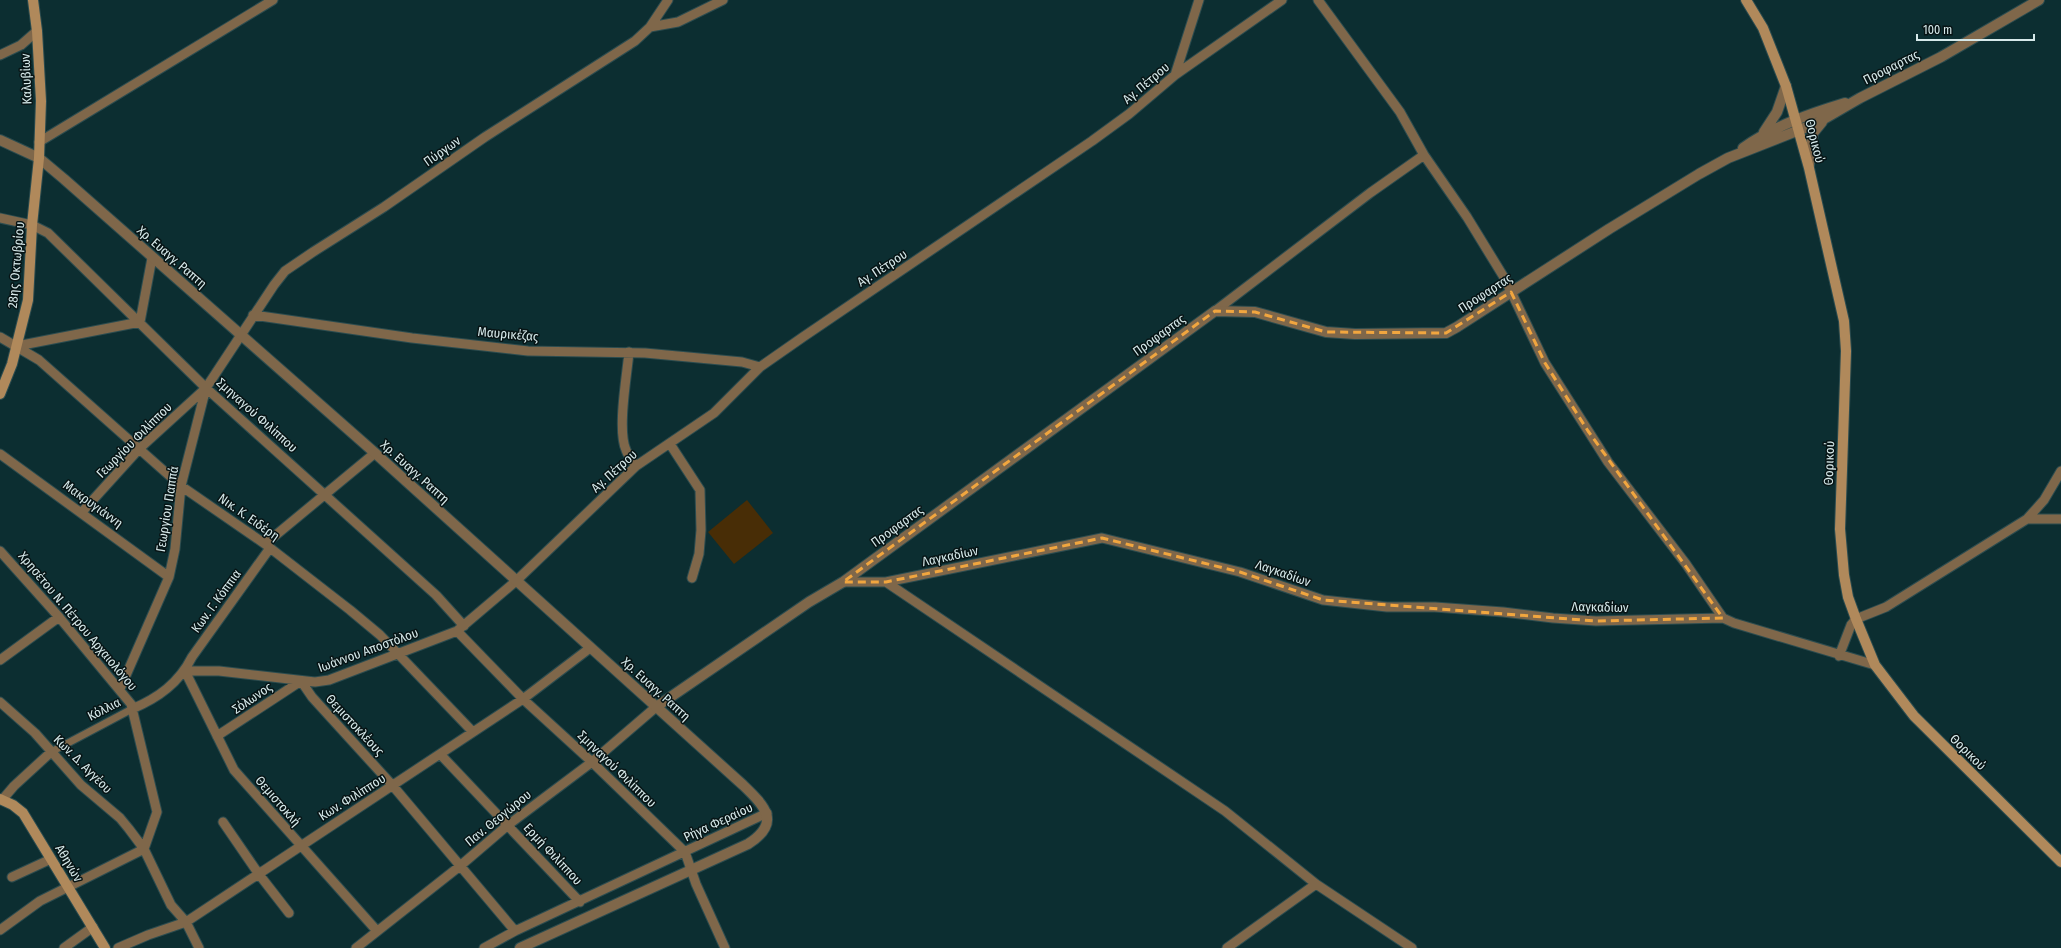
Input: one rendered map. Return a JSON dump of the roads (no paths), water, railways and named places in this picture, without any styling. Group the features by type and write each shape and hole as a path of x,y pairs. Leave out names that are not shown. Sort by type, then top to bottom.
{"main road":[{"name":"Καλυβίων","path":"33,0 37,31 41,101 39,158"},
{"name":"Θορικού","path":"1746,0 1762,28 1786,86 1796,119 1844,321 1846,351 1840,529 1844,575 1848,597 1856,619 1875,665 1914,716 2061,862"},
{"name":"28ης Οκτωβρίου","path":"0,394 12,364 28,300 32,225 39,158"},
{"name":"Αθηνών","path":"1,801 13,805 23,813 105,948"}],"street":[{"path":"39,142 273,0"},
{"name":"Πύργων","path":"241,335 253,315 285,271 312,252 384,207 485,137 635,41 650,27 668,0"},
{"path":"650,27 678,22 723,0"},
{"path":"1175,75 1199,0"},
{"name":"Αγ. Πέτρου","path":"516,581 636,466 714,413 760,367 809,332 1092,141 1129,114 1175,75 1282,0"},
{"path":"1318,0 1400,112 1424,155 1467,217 1511,292 1545,364 1608,462 1686,564 1723,618 1734,624 1839,656 1875,665"},
{"name":"Προφαρτας","path":"1728,158 1834,114 1860,98 1941,56 2039,0"},
{"path":"0,55 21,46 37,31"},
{"path":"1762,134 1778,112 1786,86"},
{"name":"Προφαρτας","path":"656,707 810,602 843,582 1214,311 1255,312 1326,332 1355,334 1446,332 1457,327 1609,229 1728,158 1762,134 1796,119 1860,98"},
{"path":"1808,168 1813,133 1819,124 1834,114"},
{"name":"Χρ. Ευαγγ. Ραπτη","path":"0,140 39,158 376,453 590,648 744,785 760,801 767,813"},
{"path":"1214,311 1370,193 1424,155"},
{"name":"Σμηναγού Φιλίππου","path":"0,218 32,225 48,233 206,388 326,494 436,595 460,629 523,698 685,852 690,869 725,948"},
{"path":"17,346 140,322 152,258"},
{"name":"Μαυρικέζας","path":"253,315 412,338 528,350 629,352 742,362 760,367"},
{"name":"Γεωργίου Παππά","path":"120,689 169,577 175,549 181,486 206,388 241,335"},
{"name":"Νικ. Κ. Ειδέρη","path":"0,337 39,360 181,486 268,546 350,610 396,653 472,731"},
{"path":"629,352 623,408 624,444 626,451 636,466"},
{"name":"Γεωργίου Φιλίππου","path":"82,512 139,449 206,388"},
{"path":"670,444 700,490 701,530 699,554 692,578"},
{"name":"Κων. Γ. Κόππια","path":"185,672 192,657 268,546 326,494 376,453"},
{"name":"Μακρυγιάννη","path":"0,454 82,512 169,577"},
{"path":"1839,656 1851,625 1856,619 1886,606 2027,519 2044,500 2061,472"},
{"path":"2027,519 2061,519"},
{"name":"Λαγκαδίων","path":"843,582 886,582 1102,538 1240,572 1323,600 1386,607 1435,607 1596,621 1723,618"},
{"name":"Χρησέτου Ν. Πέτρου Αρχαιολόγου","path":"0,551 59,617 131,704 157,812 144,849"},
{"name":"Ιωάννου Αποστόλου","path":"185,672 219,671 301,681 315,682 329,680 460,629 516,581"},
{"path":"886,582 1225,811 1316,884 1412,948"},
{"path":"0,660 59,617"},
{"name":"Κων. Φιλίππου","path":"118,948 148,935 186,922 300,845 393,786 472,731 523,698 590,648"},
{"name":"Κόλλια","path":"51,752 132,709 152,701 174,684 185,672"},
{"name":"Θεμιστοκλή","path":"185,672 234,770 377,931"},
{"name":"Σόλωνος","path":"217,736 301,681"},
{"name":"Θεμιστοκλέους","path":"301,681 312,697 393,786 515,931"},
{"name":"Κων. Δ. Αγγέου","path":"0,702 24,722 81,785 120,818 144,849 171,905 186,922 199,948"},
{"name":"Παν. Θεογώρου","path":"356,948 460,866 508,825 592,762 656,707"},
{"path":"1,801 14,786 51,752"},
{"name":"Ερμή Φιλίππου","path":"440,754 580,902"},
{"name":"Ρήγα Φεραίου","path":"484,948 515,931 580,902 767,813 767,826 759,837 748,844 690,869 520,948"},
{"path":"223,822 258,873 289,913"},
{"path":"0,930 40,901 144,849"},
{"path":"12,877 51,858"},
{"path":"1227,948 1316,884"},
{"path":"64,948 93,927"}]}
